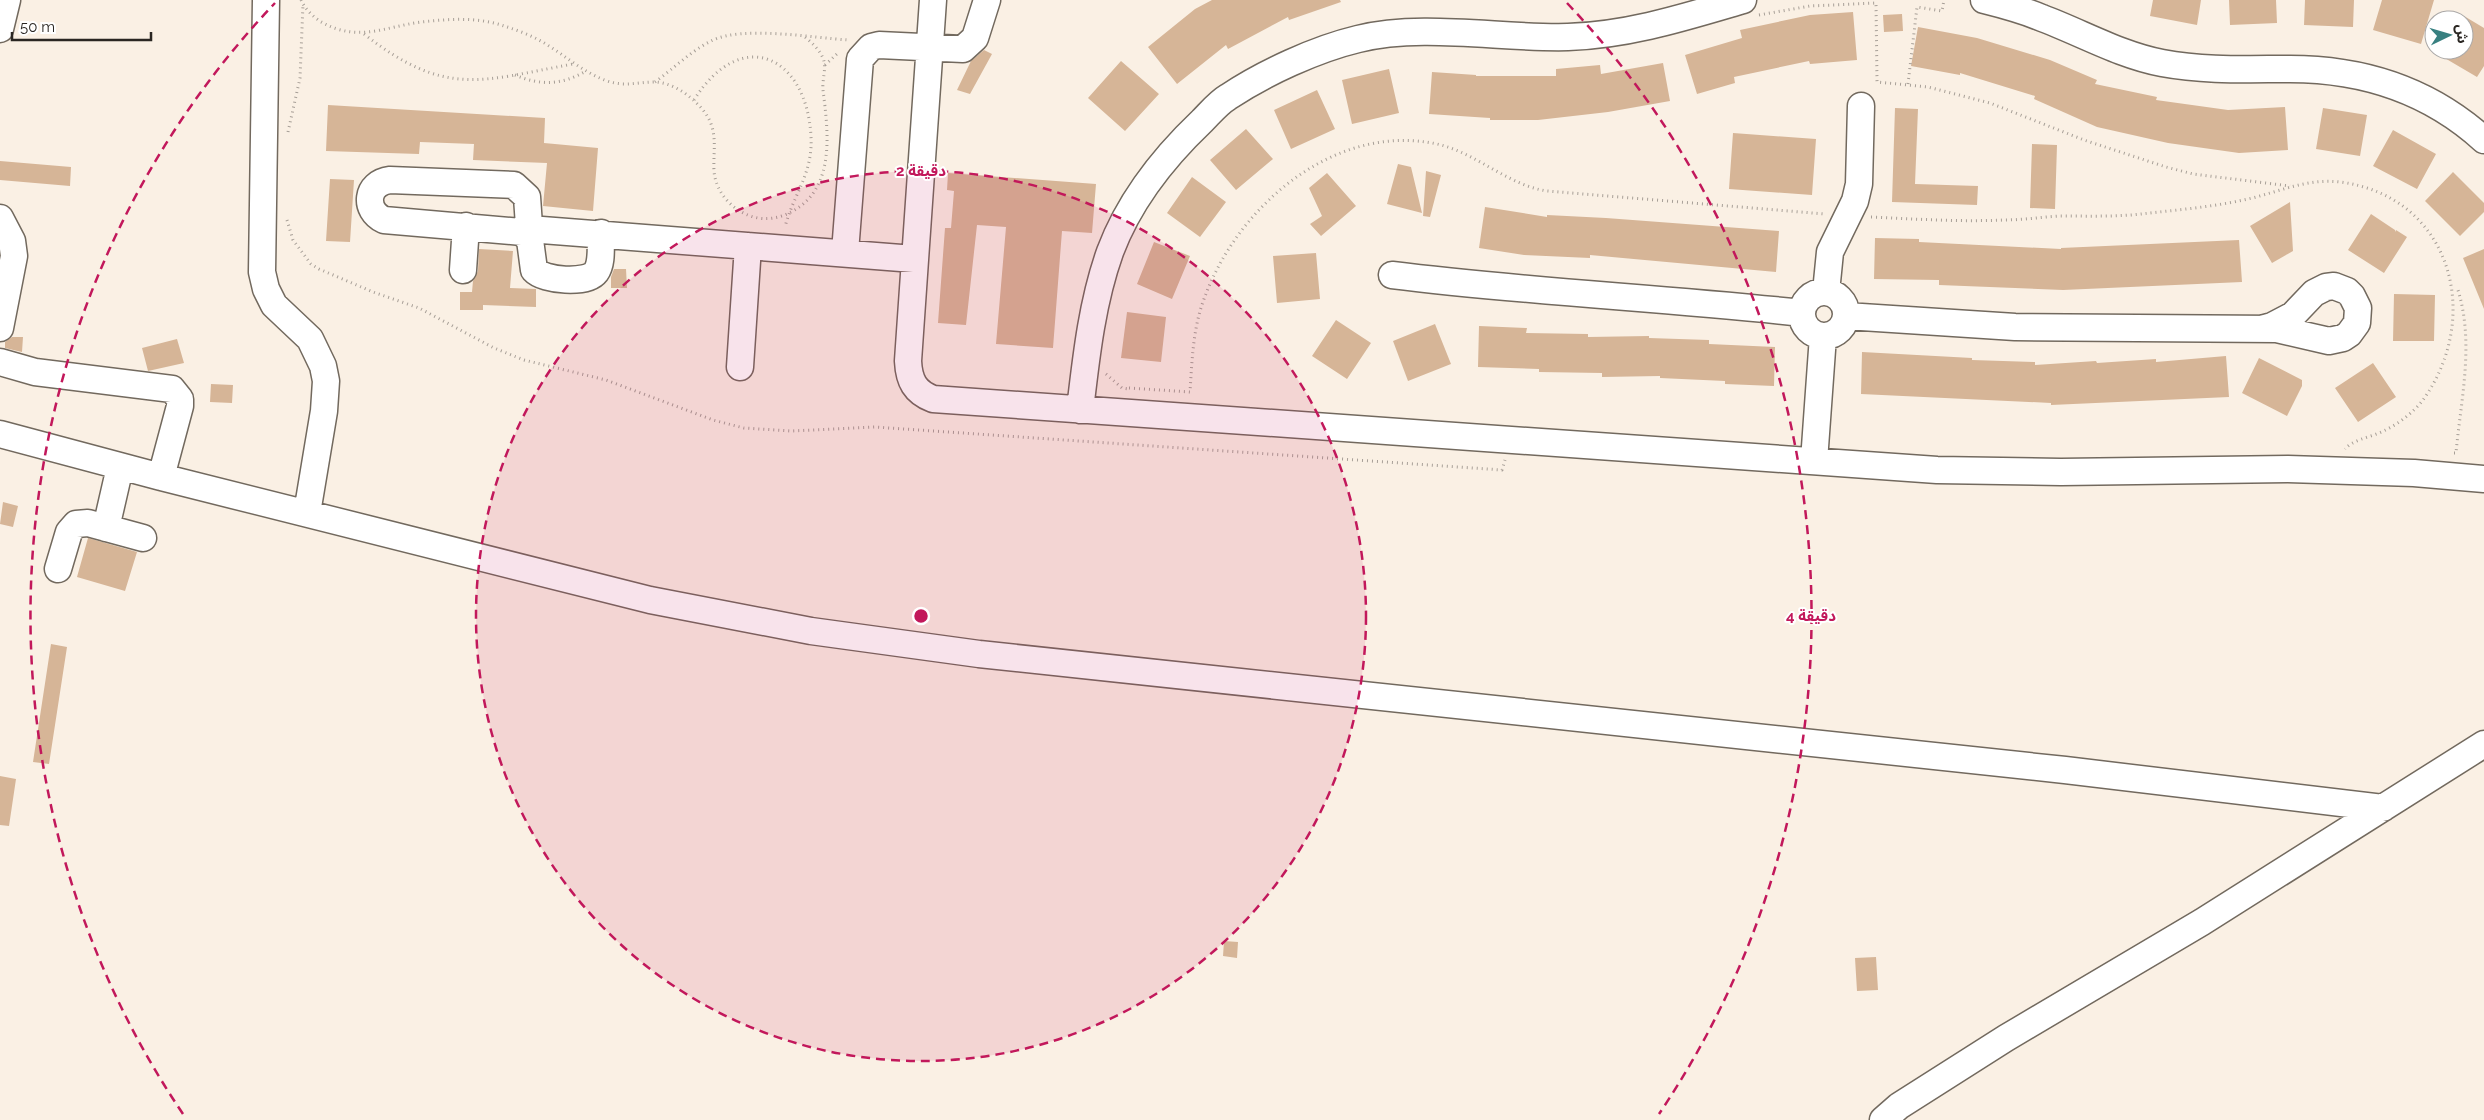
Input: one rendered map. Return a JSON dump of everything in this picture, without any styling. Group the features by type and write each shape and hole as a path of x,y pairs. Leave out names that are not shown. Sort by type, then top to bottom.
{"street":[{"path":"0,29 7,0"},
{"path":"266,0 262,272 266,290 274,305 310,339 318,352 326,381 324,411 307,513"},
{"path":"933,0 908,370 913,385 933,399 1080,410 1128,401 1510,440 1937,470 2124,472 2234,469 2347,456 2484,479"},
{"path":"845,252 858,67 865,52 879,45 958,50 968,46 975,38 987,0"},
{"path":"1984,0 2042,18 2128,54 2160,63 2225,70 2324,71 2355,74 2386,82 2443,108 2484,140"},
{"path":"1080,410 1094,317 1111,252 1144,186 1188,135 1226,98 1269,73 1359,38 1445,32 1506,37 1569,37 1626,32 1669,22 1750,8"},
{"path":"1826,292 1830,252 1848,217 1859,184 1861,106"},
{"path":"529,224 522,232 384,220 378,217 370,207 370,194 378,184 390,180 508,184 519,188 529,224 532,265 538,274 543,277 582,280 593,276 600,266 601,233"},
{"path":"0,218 12,241 14,256 0,328"},
{"path":"529,224 601,233 914,259"},
{"path":"463,270 466,226"},
{"path":"740,367 748,246"},
{"path":"1392,274 1480,286 1716,304 1802,313"},
{"path":"1826,292 1834,294 1840,300 1845,307 1846,316 1839,331 1823,336 1815,334 1808,329 1802,313 1810,298 1826,292"},
{"path":"1846,316 2015,327 2261,329"},
{"path":"1814,461 1823,336"},
{"path":"0,362 35,372 172,389 178,393 180,406 161,477"},
{"path":"0,434 120,467 650,600 811,631 989,655 2045,768 2383,808"},
{"path":"106,528 120,467"},
{"path":"58,569 72,527 82,522 143,538"},
{"path":"1883,1120 1899,1106 2006,1038 2202,922 2484,744"}],"path":[{"path":"1908,84 1916,7 1942,11 1944,0"},
{"path":"302,2 311,14 329,26 351,33 364,34 440,20 456,19 488,22 531,36 586,71 610,82 623,84 655,82 679,90 694,100 706,114 713,129 716,140 714,173 718,186 726,200 740,211 758,218 775,218 788,214 806,202 817,186 822,173 828,143 822,81 825,65 818,49 805,37"},
{"path":"287,140 300,78 302,2"},
{"path":"1750,8 1876,3 1877,82 1908,84 1953,92 1990,103 2084,140 2193,174 2290,186"},
{"path":"655,82 711,41 745,33 860,41 879,45"},
{"path":"364,34 426,73 442,78 479,80 574,64"},
{"path":"694,100 710,79 730,64 742,59 754,57 777,62 795,79 806,105 811,138 811,156 804,181 788,214 779,248"},
{"path":"515,75 539,83 552,84 576,77 586,71"},
{"path":"1105,365 1104,373 1122,388 1128,401 1190,392 1194,340 1203,300 1220,262 1231,244 1288,183 1321,161 1359,148 1388,142 1438,144 1471,157 1530,188 1547,191 1848,217 2006,220 2139,214 2247,199 2290,186 2321,181 2354,184 2398,203 2423,224 2434,237 2450,266 2466,320 2466,360 2456,453 2448,453"},
{"path":"287,215 293,240 311,264 330,275 419,308 509,355 606,380 713,420 744,428 790,431 874,427 1502,470 1510,440"},
{"path":"2347,456 2396,424 2416,407 2434,385 2442,369 2454,334 2455,282"}],"building":[{"path":"1212,0 1340,0 1341,2 1289,20 1288,17 1228,49 1226,45 1177,84 1148,47 1195,9"},
{"path":"2153,0 2201,0 2197,25 2150,16"},
{"path":"2229,0 2276,0 2277,23 2230,25"},
{"path":"2305,0 2354,0 2353,27 2304,25"},
{"path":"2382,0 2434,0 2431,10 2424,10 2424,34 2421,44 2373,30"},
{"path":"1853,12 1857,60 1810,64 1809,61 1734,77 1735,83 1697,94 1685,55 1742,38 1740,30 1810,15"},
{"path":"1902,14 1903,31 1884,32 1883,15"},
{"path":"2474,22 2484,28 2484,66 2477,77 2448,60 2474,60"},
{"path":"1918,27 1977,38 2050,60 2097,80 2095,84 2157,97 2156,100 2228,110 2285,107 2288,150 2239,153 2168,143 2097,127 2034,99 2035,96 1960,73 1960,75 1911,66"},
{"path":"984,50 992,54 970,94 957,90 971,61"},
{"path":"1121,61 1159,94 1125,131 1088,98"},
{"path":"1663,63 1670,101 1608,112 1538,120 1490,120 1490,118 1429,114 1432,72 1476,76 1556,76 1556,69 1600,65 1601,74"},
{"path":"1389,69 1399,113 1352,124 1342,80"},
{"path":"1317,90 1335,129 1291,149 1274,110"},
{"path":"328,105 545,118 544,143 598,148 593,211 543,206 547,163 473,160 474,144 420,142 419,154 326,151"},
{"path":"1895,108 1918,109 1915,184 1978,186 1977,205 1892,202"},
{"path":"2323,108 2367,115 2360,156 2316,149"},
{"path":"1246,129 1273,159 1236,190 1210,160"},
{"path":"2393,130 2436,154 2417,189 2373,166"},
{"path":"1733,133 1816,139 1812,195 1729,189"},
{"path":"2032,144 2057,145 2055,209 2030,208"},
{"path":"0,161 71,167 70,186 0,180"},
{"path":"1398,164 1411,167 1422,213 1387,204"},
{"path":"1426,171 1441,175 1430,217 1423,216"},
{"path":"2453,172 2484,203 2484,212 2460,236 2425,201"},
{"path":"948,173 1096,184 1092,233 1062,231 1053,348 996,344 1006,227 977,225 966,325 938,323 945,228 951,228 954,191 947,190"},
{"path":"1327,173 1356,206 1321,236 1310,224 1322,216 1309,188"},
{"path":"1192,177 1226,202 1200,237 1167,213"},
{"path":"330,179 354,180 350,242 326,241"},
{"path":"2290,202 2293,251 2272,263 2250,226"},
{"path":"1485,207 1547,217 1547,215 1606,218 1779,231 1776,272 1590,255 1590,258 1524,255 1479,248"},
{"path":"2371,214 2395,230 2395,232 2396,230 2407,237 2384,273 2348,250"},
{"path":"1875,238 1919,239 1919,242 2061,249 2239,240 2242,282 2063,290 1939,285 1939,280 1874,279"},
{"path":"1154,242 1190,256 1172,299 1137,284"},
{"path":"479,249 513,251 510,288 536,289 536,307 483,305 483,310 460,310 460,292 472,292 473,281 478,271"},
{"path":"2484,249 2484,309 2463,258"},
{"path":"1316,253 1320,299 1277,303 1273,256"},
{"path":"614,269 626,269 627,288 611,288 611,277"},
{"path":"2394,294 2435,295 2434,341 2393,341"},
{"path":"1127,312 1166,317 1161,362 1121,358"},
{"path":"1336,320 1371,343 1347,379 1312,356"},
{"path":"1435,324 1451,364 1408,381 1393,341"},
{"path":"1479,326 1527,328 1526,333 1588,334 1588,337 1649,336 1649,338 1709,340 1709,344 1775,347 1774,386 1725,384 1725,381 1660,378 1660,376 1602,377 1602,373 1539,372 1539,369 1478,367"},
{"path":"12,337 23,337 22,352 5,348 5,342"},
{"path":"177,339 184,363 148,371 142,348"},
{"path":"1862,352 1972,358 1972,360 2035,362 2035,365 2156,359 2156,362 2226,356 2229,397 2051,405 2051,403 1861,394"},
{"path":"2259,358 2302,380 2302,386 2287,416 2242,393"},
{"path":"2373,363 2396,397 2358,422 2335,388"},
{"path":"211,384 233,385 232,403 210,402"},
{"path":"3,502 18,506 13,527 0,524"},
{"path":"88,538 137,552 125,591 77,577"},
{"path":"51,644 67,647 49,764 33,762"},
{"path":"0,776 16,779 9,826 0,825"},
{"path":"1224,941 1238,942 1237,958 1223,956"},
{"path":"1876,957 1878,990 1857,991 1855,958"}]}
